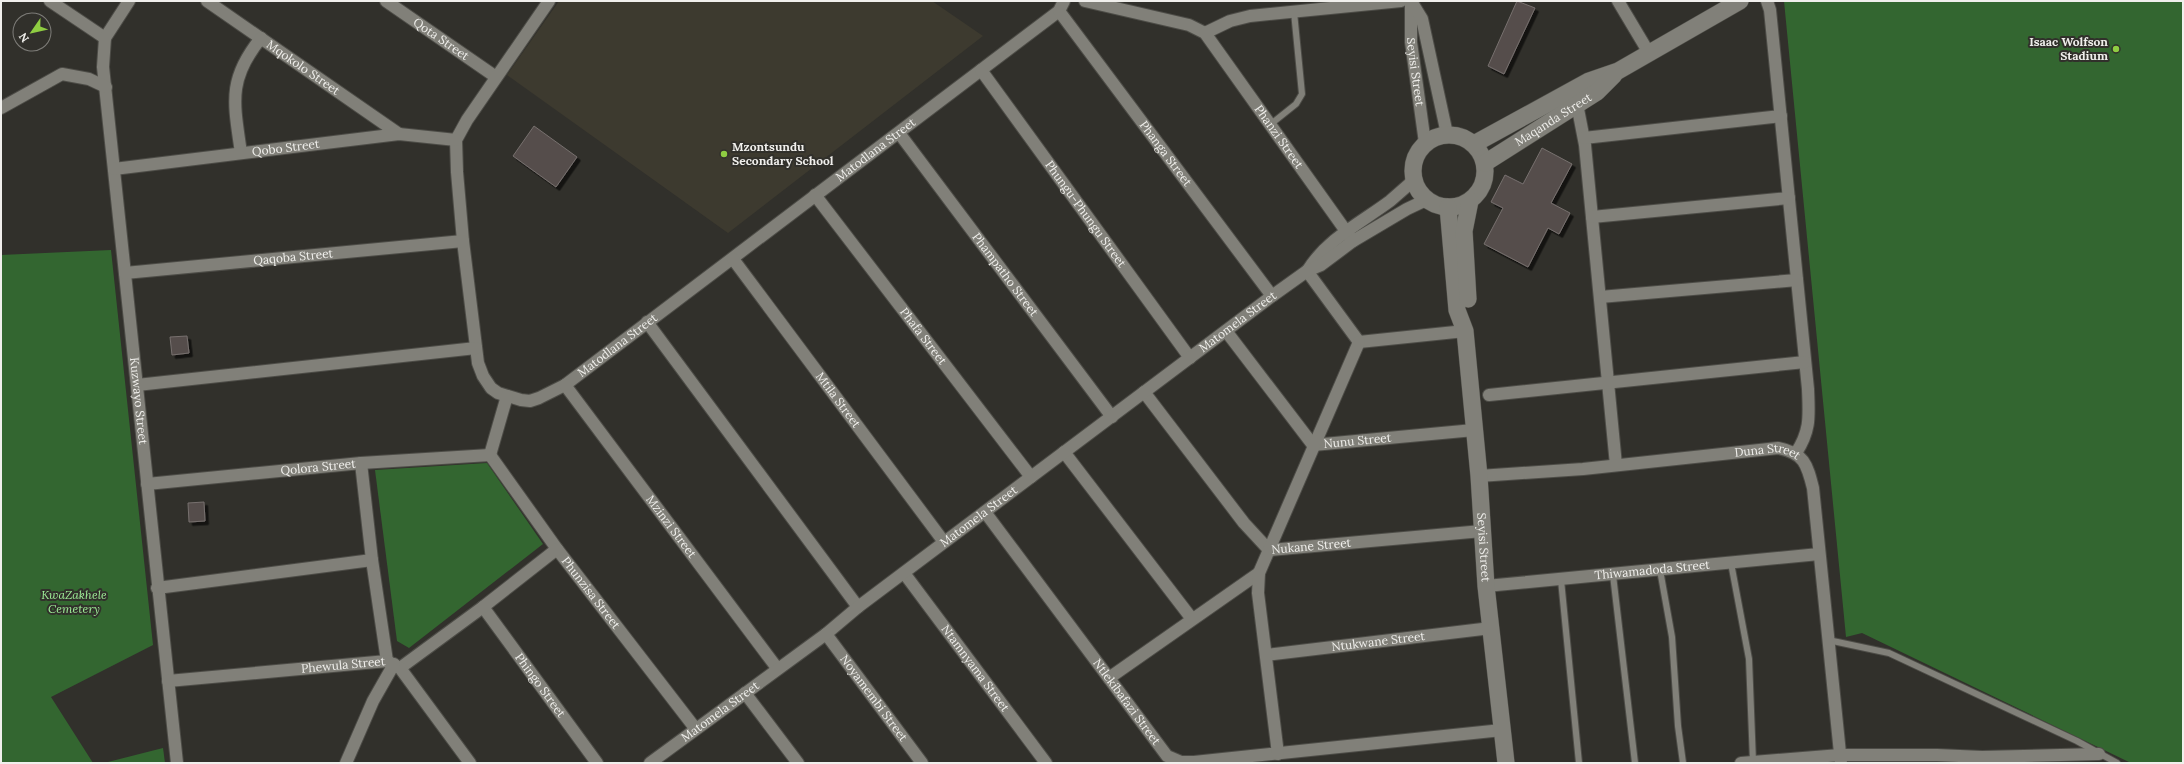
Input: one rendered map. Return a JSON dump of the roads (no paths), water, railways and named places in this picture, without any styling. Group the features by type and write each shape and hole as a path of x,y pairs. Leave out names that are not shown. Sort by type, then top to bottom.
{"street":[{"path":"50,1 105,38 129,1"},
{"name":"Mqokolo Street","path":"207,1 399,134"},
{"name":"Qota Street","path":"386,1 496,77"},
{"path":"456,140 467,120 549,1"},
{"name":"Phanzi Street","path":"1085,1 1189,25 1205,33 1350,236"},
{"path":"1205,33 1238,18 1401,1"},
{"name":"Seyisi Street","path":"1411,1 1422,19 1447,134"},
{"name":"Seyisi Street","path":"1411,1 1411,42 1425,143"},
{"path":"1618,1 1648,53"},
{"name":"Maqanda Street","path":"1474,144 1589,81 1618,71 1740,1"},
{"path":"1767,1 1770,10 1781,116 1805,362 1809,424 1805,438 1796,453"},
{"name":"Matodlana Street","path":"456,140 463,241 478,363 486,382 498,393 530,401 547,396 565,385 981,70 1062,6"},
{"name":"Phanga Street","path":"1062,6 1272,296"},
{"name":"Kuzwayo Street","path":"105,38 102,54 157,588 177,763"},
{"path":"240,153 235,92 240,68 248,54 261,38"},
{"name":"Phungu-Phungu Street","path":"981,70 1190,358"},
{"name":"Maqanda Street","path":"1485,163 1597,92 1618,71"},
{"path":"1,108 62,74 89,79 106,88"},
{"path":"1577,104 1584,138 1616,465"},
{"path":"1584,138 1781,116"},
{"name":"Phampatho Street","path":"899,132 1112,417"},
{"name":"Qobo Street","path":"114,169 399,134 456,140"},
{"path":"1447,134 1459,135 1474,144 1485,163 1486,174 1478,194 1470,201 1459,206 1448,208 1436,205 1426,200 1418,191 1414,180 1414,160 1425,143 1439,135 1447,134"},
{"name":"Matomela Street","path":"650,763 664,759 696,728 826,634 858,607 944,542 1307,271 1314,260 1350,236 1414,180"},
{"name":"Phafa Street","path":"815,195 1031,477"},
{"path":"1592,217 1789,198"},
{"name":"Matomela Street","path":"1350,236 1426,200"},
{"name":"Seyisi Street","path":"1465,331 1469,312 1464,231 1470,201"},
{"name":"Seyisi Street","path":"1448,208 1457,310 1465,331 1479,476 1486,586 1506,763"},
{"name":"Qaqoba Street","path":"125,273 463,241"},
{"name":"Mtila Street","path":"733,259 944,542"},
{"path":"1307,271 1359,342"},
{"path":"1600,297 1797,280"},
{"path":"647,322 858,607"},
{"name":"Nunu Street","path":"1226,331 1312,445 1474,430"},
{"path":"1359,342 1465,331"},
{"path":"1278,754 1258,593 1259,573 1312,445 1359,342"},
{"path":"136,385 476,348"},
{"path":"1489,395 1805,362"},
{"name":"Mzinzi Street","path":"565,385 777,668"},
{"name":"Nukane Street","path":"1144,392 1247,527 1269,550 1482,531"},
{"path":"490,455 507,396"},
{"name":"Duna Street","path":"1479,476 1616,465 1778,448 1796,453 1806,463 1813,488 1841,759"},
{"path":"1064,452 1192,619"},
{"name":"Qolora Street","path":"147,484 361,464 490,455"},
{"name":"Phunzisa Street","path":"490,455 557,549 696,728"},
{"path":"361,464 372,560 394,664"},
{"name":"Ntlekibafazi Street","path":"985,512 1167,756 1181,762 1278,754 1502,730"},
{"path":"346,763 373,701 394,664 483,607 557,549"},
{"name":"Thiwamadoda Street","path":"1486,586 1561,580 1819,554"},
{"path":"157,588 372,560"},
{"name":"Ntamnyama Street","path":"904,573 1046,763"},
{"path":"1109,678 1259,573"},
{"name":"Phingo Street","path":"483,607 597,763"},
{"name":"Ntukwane Street","path":"1266,655 1491,628"},
{"name":"Noyamembi Street","path":"826,634 922,763"},
{"name":"Phewula Street","path":"168,681 394,664 470,763"},
{"path":"745,693 798,763"},
{"path":"1747,762 1937,755 1987,757 2099,754"}],"lane":[{"path":"1271,124 1296,104 1302,94 1294,12"},
{"path":"1731,563 1749,660 1747,762"},
{"path":"1660,570 1674,654 1677,719 1683,763"},
{"path":"1613,575 1635,763"},
{"path":"1561,580 1579,763"},
{"path":"1828,640 1889,654 1938,675 2117,763"}],"place":[{"name":"Isaac Wolfson Stadium","path":"2116,49"},
{"name":"Mzontsundu Secondary School","path":"724,154"}],"park label":[{"name":"KwaZakhele Cemetery","path":"74,602"}]}
